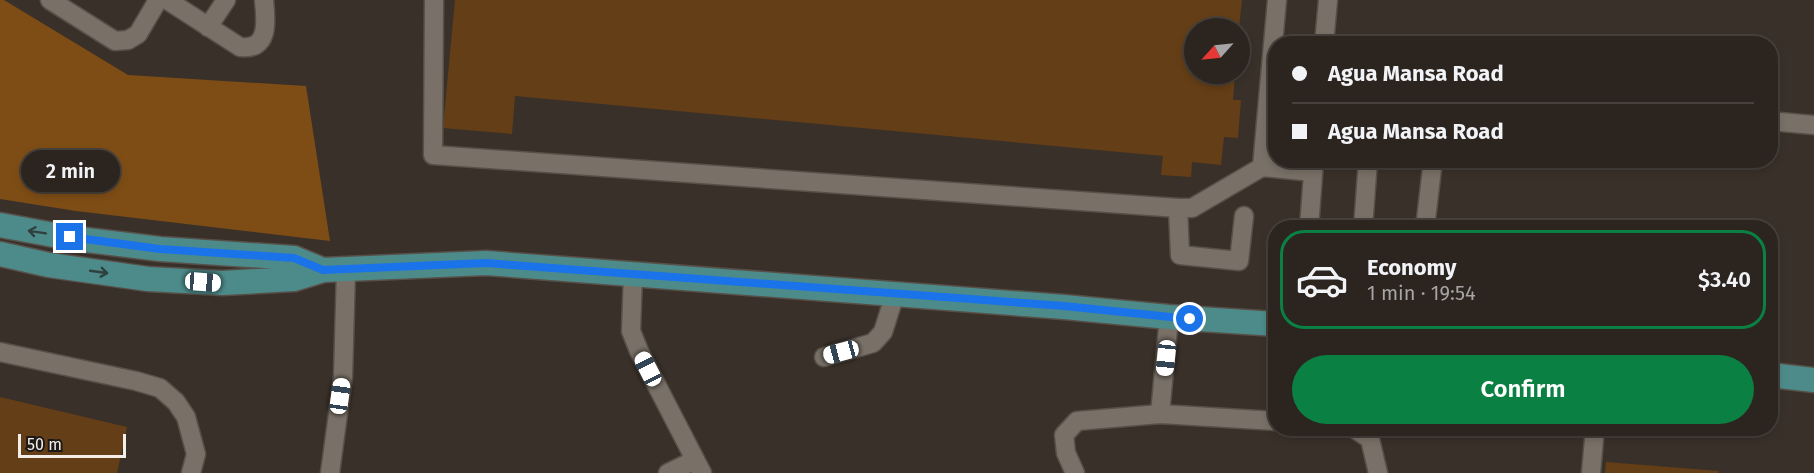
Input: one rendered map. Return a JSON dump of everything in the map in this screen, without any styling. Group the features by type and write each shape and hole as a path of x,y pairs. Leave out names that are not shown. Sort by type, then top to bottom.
{"main road":[{"path":"0,225 160,249 294,258 335,270"},
{"path":"0,254 49,265 148,279 222,284 294,279 335,270 486,263 1268,324"},
{"path":"1778,376 1814,380"}],"street":[{"path":"50,0 115,41 128,40 138,34 168,1 240,46 248,48 261,39 267,27 264,0"},
{"path":"208,27 226,0"},
{"path":"434,0 433,155 1178,208 1192,208 1262,167 1268,167"},
{"path":"1273,36 1276,0"},
{"path":"1325,36 1328,0"},
{"path":"1262,167 1268,95"},
{"path":"1778,122 1814,125"},
{"path":"1310,220 1314,168"},
{"path":"1364,220 1367,168"},
{"path":"1426,220 1432,168"},
{"path":"1178,208 1180,255 1239,261 1244,216"},
{"path":"330,473 343,377 335,270"},
{"path":"633,274 631,331 698,466 668,473"},
{"path":"824,357 873,344 883,332 895,294"},
{"path":"1160,414 1169,317"},
{"path":"0,352 160,388 176,402 186,417 196,453 191,473"},
{"path":"1075,473 1066,453 1064,435 1077,421 1160,414 1268,421"},
{"path":"1366,436 1370,439 1378,473"},
{"path":"1591,473 1594,439"}],"shaded area":[{"path":"0,0 4,0 128,75 306,86 330,241 76,211 0,199"}],"building":[{"path":"455,0 1242,0 1240,18 1184,18 1184,84 1234,84 1233,100 1241,100 1238,138 1224,137 1221,165 1192,162 1191,177 1161,175 1163,156 515,96 512,134 443,128"},
{"path":"0,397 127,427 117,473 0,473"},
{"path":"1606,462 1719,471 1718,473 1605,473"}],"route":[{"path":"70,237 160,249 294,258 323,270 486,263 1064,306 1190,319"}]}
